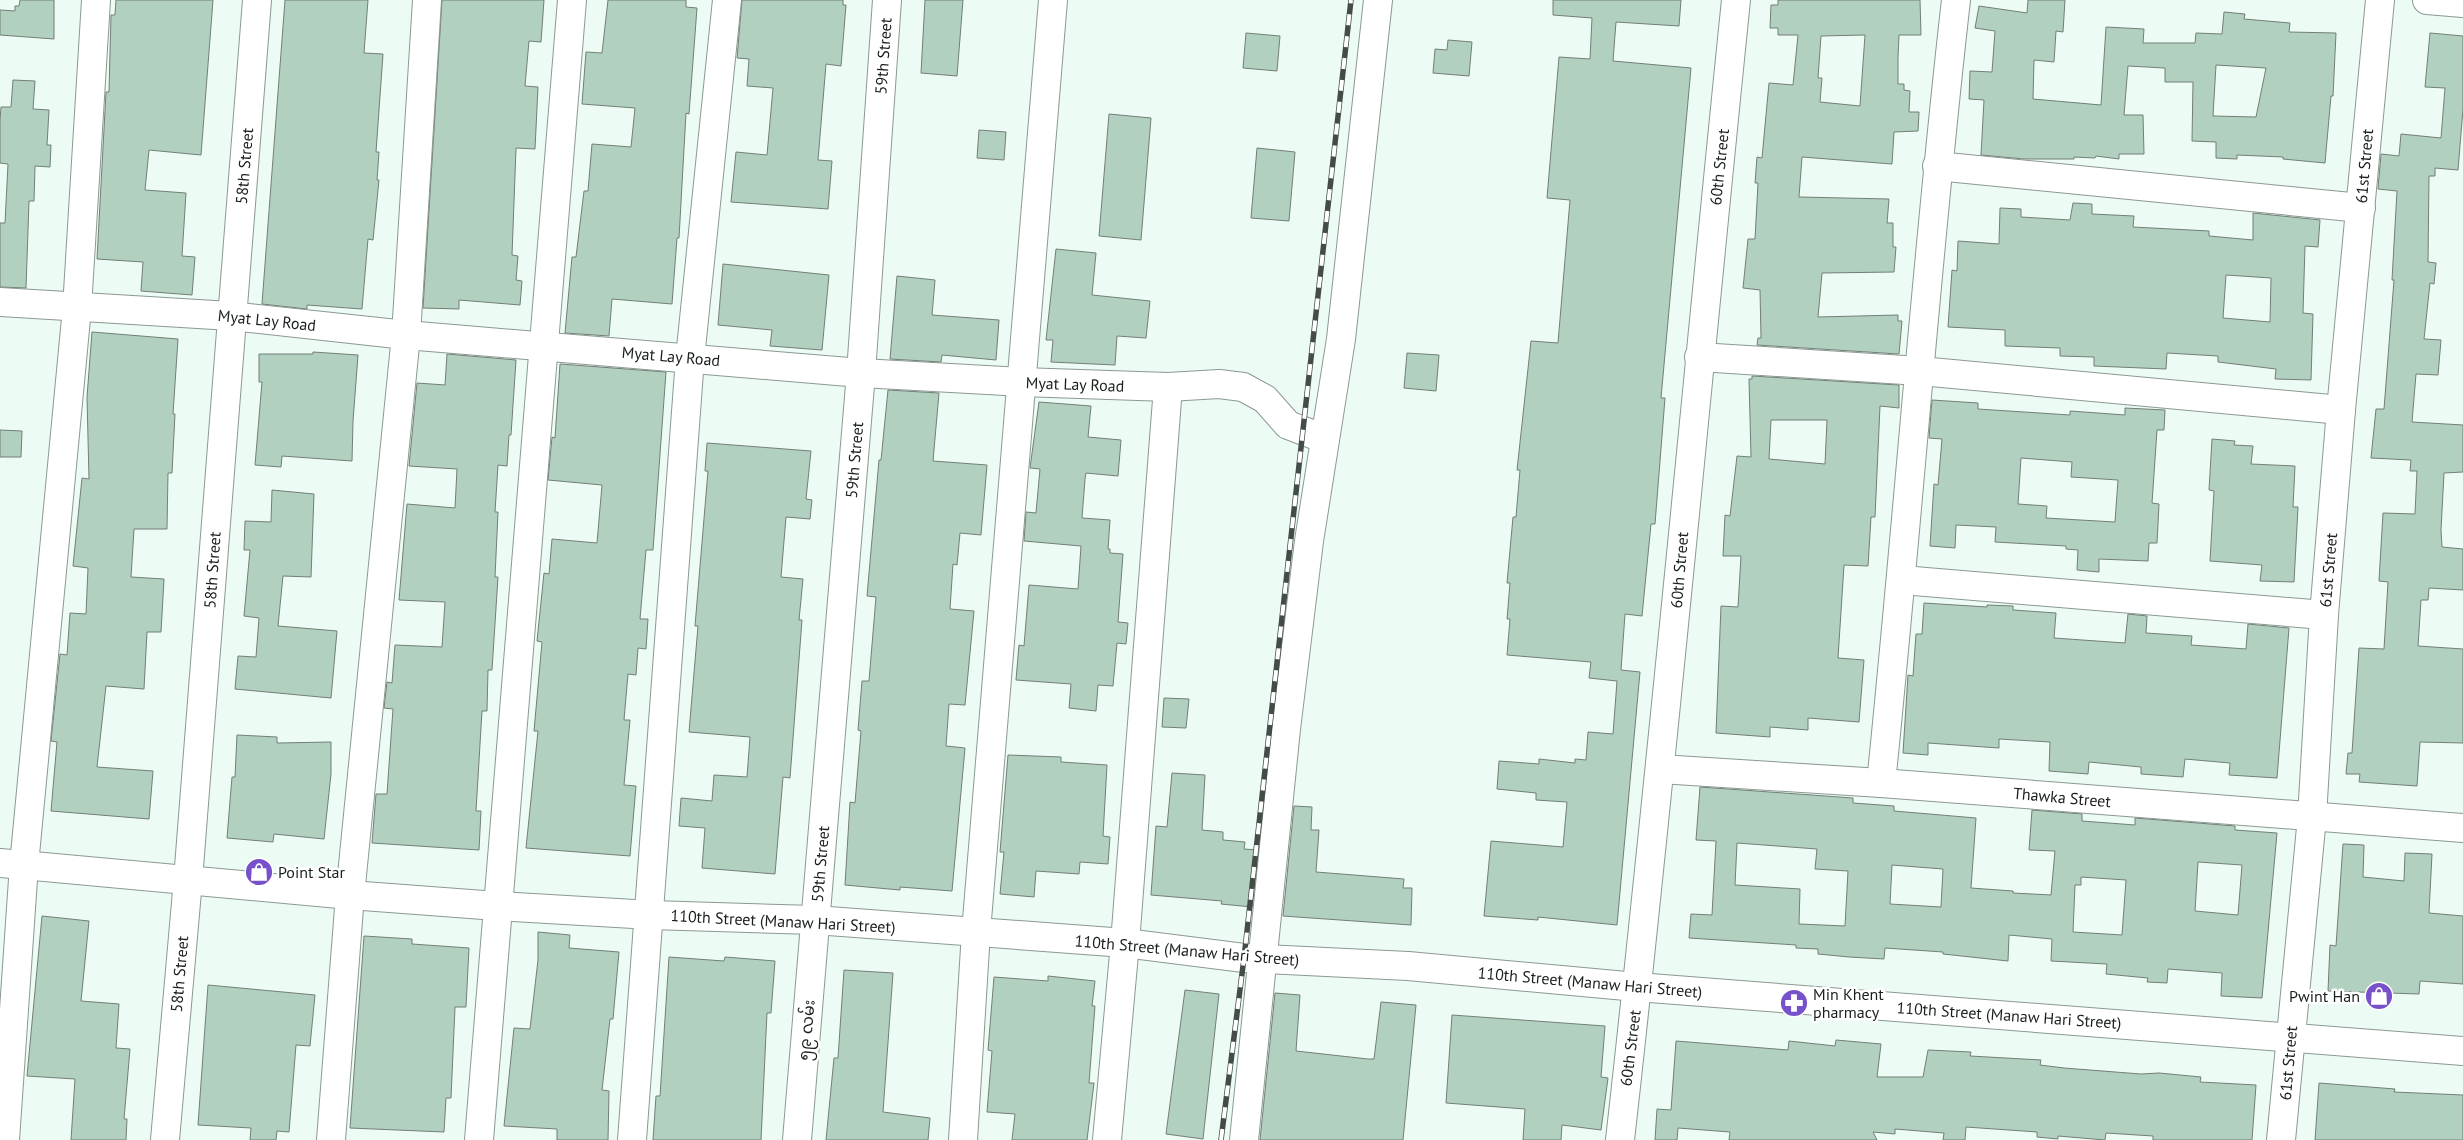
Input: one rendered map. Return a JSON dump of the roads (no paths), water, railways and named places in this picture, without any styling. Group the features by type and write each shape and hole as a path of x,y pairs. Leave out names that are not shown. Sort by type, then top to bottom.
{"street":[{"path":"5,1140 12,864 76,308 96,0"},
{"name":"58th Street","path":"164,1140 188,880 257,0"},
{"path":"331,1140 350,895 406,335 427,0"},
{"path":"479,1140 572,0"},
{"path":"632,1140 651,915 690,358 727,0"},
{"name":"59th Street","path":"815,920 861,373 887,0"},
{"path":"962,1140 976,932 1052,0"},
{"path":"1244,1140 1286,729 1309,542 1341,339 1378,0"},
{"name":"60th Street","path":"1620,1140 1660,768 1699,357 1736,0"},
{"path":"1881,783 1902,580 1937,166 1956,0"},
{"name":"61st Street","path":"2281,1140 2312,817 2324,615 2340,410 2380,0"},
{"path":"2428,0 2463,3"},
{"path":"1937,166 2361,208"},
{"name":"Myat Lay Road","path":"0,302 231,316 406,335 861,373 1021,382 1168,387 1220,384 1243,387 1265,400 1288,425 1325,440"},
{"path":"1699,357 1920,371 2340,410"},
{"path":"1107,1140 1125,943 1168,387"},
{"path":"1902,580 2324,615"},
{"name":"Thawka Street","path":"1660,768 1881,783 2463,828"},
{"name":"110th Street (Manaw Hari Street)","path":"12,864 350,895 498,906 651,915 815,920 1125,943 1244,958 1408,966 1637,987 2463,1051"},
{"name":"၅၉ လမ်း","path":"796,1140 815,920"}],"railway":[{"path":"1221,1140 1244,958 1351,0"}],"place":[{"name":"Point Star","path":"259,872"},
{"name":"Pwint Han","path":"2379,996"},
{"name":"Min Khent pharmacy","path":"1794,1003"}]}
